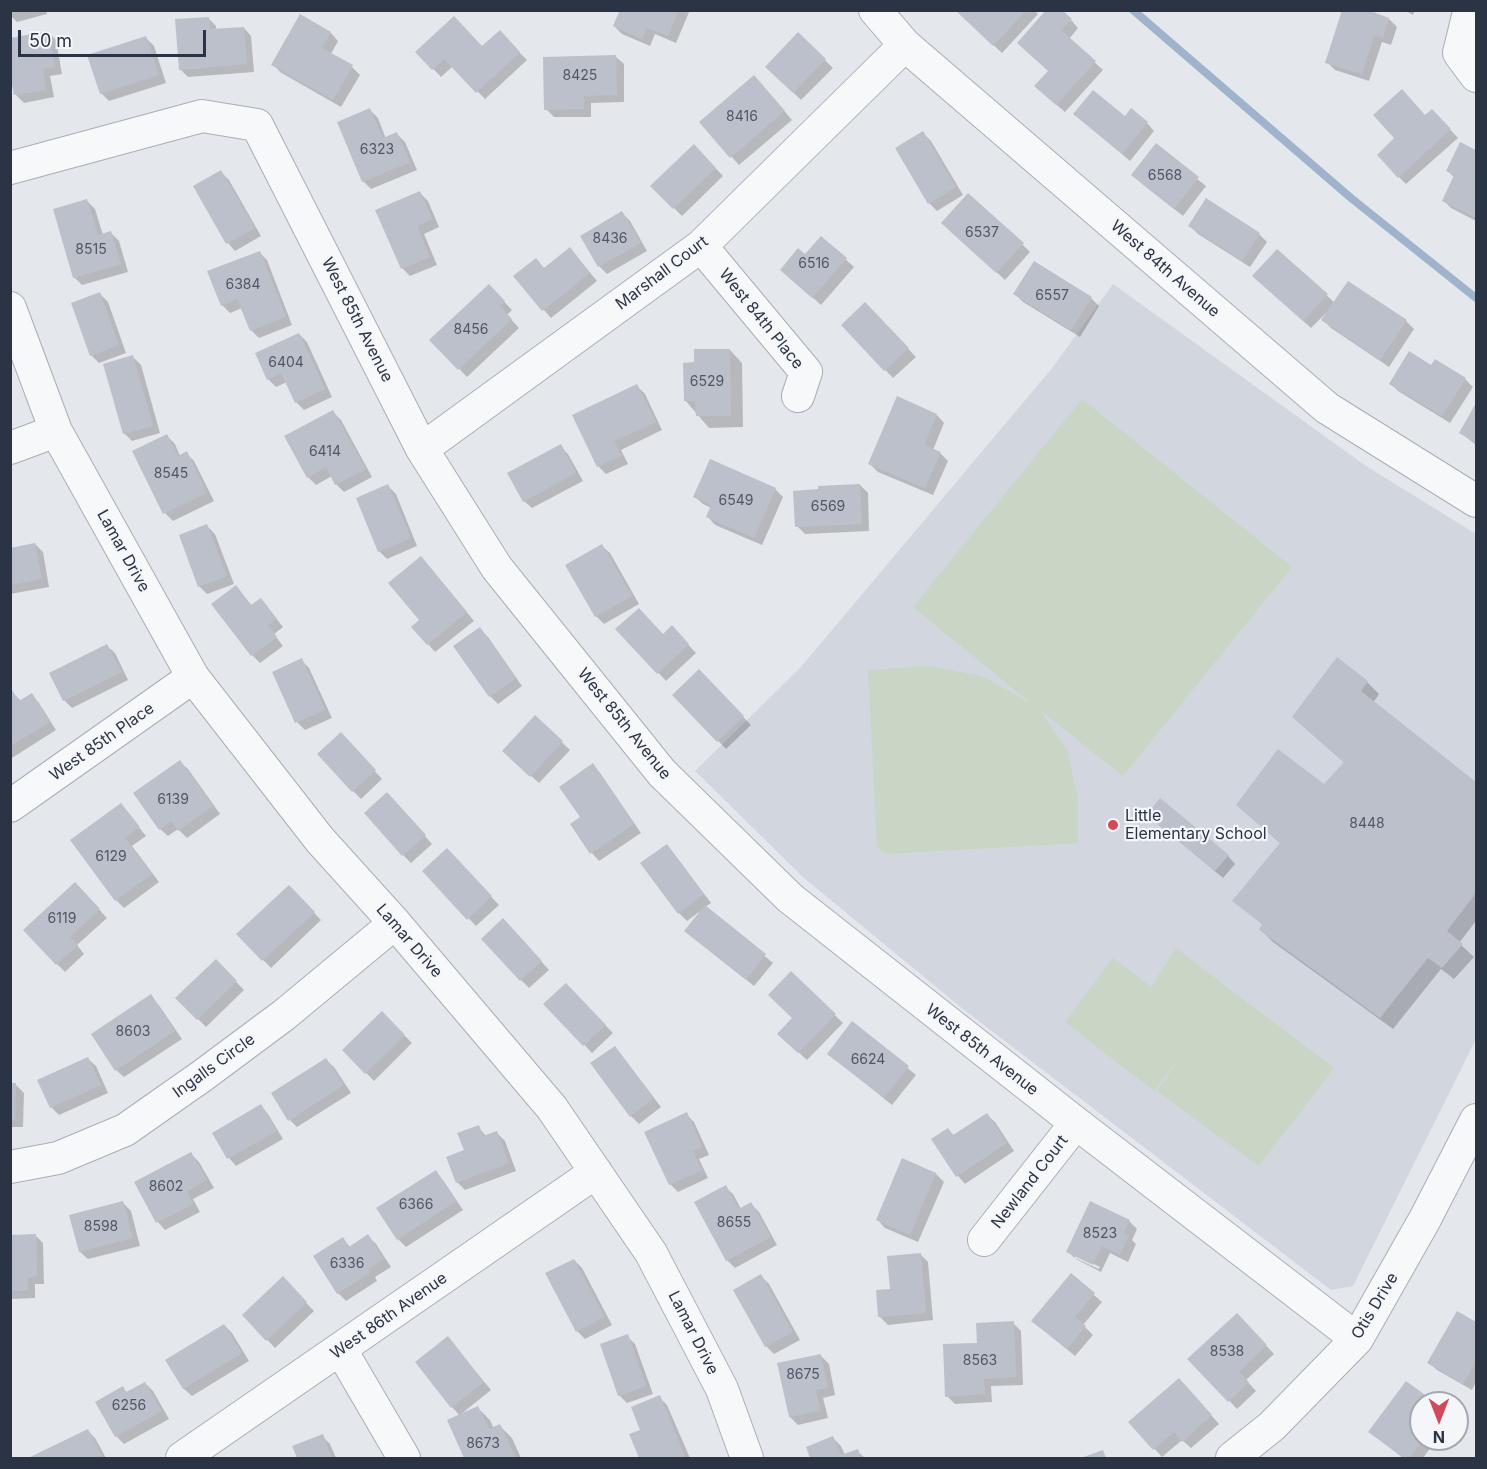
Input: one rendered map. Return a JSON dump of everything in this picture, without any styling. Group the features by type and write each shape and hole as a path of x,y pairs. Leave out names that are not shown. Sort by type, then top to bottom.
{"street":[{"name":"West 84th Avenue","path":"874,10 905,45 1327,408 1476,501"},
{"path":"1472,10 1468,16 1459,52 1476,76"},
{"name":"Marshall Court","path":"422,449 701,246 905,45"},
{"name":"West 85th Avenue","path":"10,168 202,116 257,125 422,449 497,568 662,773 790,898 1076,1123 1357,1339"},
{"name":"West 84th Place","path":"701,246 806,372 798,396"},
{"name":"Lamar Drive","path":"10,308 56,431 193,677 320,840 395,923 552,1108 651,1253 722,1389 747,1458"},
{"path":"10,448 56,431"},
{"name":"West 85th Place","path":"10,806 193,677"},
{"name":"Ingalls Circle","path":"10,1167 58,1158 125,1130 284,1015 395,923"},
{"name":"Otis Drive","path":"1232,1458 1272,1426 1357,1339 1425,1219 1476,1120"},
{"name":"Newland Court","path":"984,1240 1076,1123"},
{"name":"West 86th Avenue","path":"182,1458 596,1172"},
{"path":"341,1350 404,1458"}],"shaded area":[{"name":"Little Elementary School","path":"1113,284 1366,466 1476,534 1476,1039 1353,1286 1331,1290 963,1009 804,878 695,771 801,667 1053,367"}],"green space":[{"path":"1082,399 1292,567 1123,776 1040,710 1068,752 1078,800 1078,843 886,854 877,847 868,670 928,666 982,676 1032,704 913,607"},
{"path":"1176,948 1334,1068 1259,1166 1157,1091 1182,1054 1154,1091 1065,1022 1113,958 1151,987"}],"building":[{"path":"620,10 679,10 668,36 647,28 642,39 613,26"},
{"path":"955,10 1027,10 993,46"},
{"path":"1046,10 1062,10 1072,19 1061,30 1096,61 1056,105 1034,86 1048,71 1017,43"},
{"path":"1342,10 1368,10 1389,18 1383,38 1374,35 1362,74 1325,63"},
{"path":"300,14 331,32 322,48 353,65 333,100 271,65"},
{"path":"454,16 482,46 500,30 520,52 476,93 444,59 432,70 415,52"},
{"path":"209,17 210,29 244,27 247,64 179,70 175,19"},
{"path":"48,31 55,67 43,69 46,90 14,95 10,74 10,38"},
{"path":"798,32 826,59 793,93 765,67"},
{"path":"146,36 159,75 100,94 87,55"},
{"path":"616,55 617,95 584,96 584,109 544,110 543,57"},
{"path":"754,75 785,111 730,158 699,122"},
{"path":"1402,89 1425,115 1432,109 1451,129 1398,178 1377,155 1394,138 1373,115"},
{"path":"1093,90 1125,116 1131,108 1148,122 1122,154 1073,114"},
{"path":"370,108 383,138 397,132 410,162 362,182 337,122"},
{"path":"923,131 956,187 928,204 895,148"},
{"path":"1460,142 1476,150 1476,218 1442,201 1454,175 1446,171"},
{"path":"1156,143 1199,177 1174,209 1131,175"},
{"path":"694,144 716,168 673,209 650,186"},
{"path":"221,170 255,228 226,244 193,186"},
{"path":"420,191 432,219 417,226 430,257 401,269 375,210"},
{"path":"968,193 1024,243 996,273 941,223"},
{"path":"1206,198 1260,233 1242,261 1188,226"},
{"path":"87,199 98,235 111,231 121,264 73,278 53,209"},
{"path":"622,211 641,243 598,267 580,236"},
{"path":"821,236 847,258 812,298 780,270 798,248 805,254"},
{"path":"570,247 590,273 542,311 513,276 536,258 544,268"},
{"path":"1277,249 1328,294 1303,321 1252,276"},
{"path":"260,251 286,317 250,331 237,299 221,306 207,271"},
{"path":"1034,261 1092,297 1071,330 1013,294"},
{"path":"1348,281 1407,320 1380,360 1321,320"},
{"path":"489,284 505,301 500,306 512,319 458,370 429,340"},
{"path":"100,292 119,345 90,356 71,303"},
{"path":"865,302 909,348 884,371 841,325"},
{"path":"299,333 325,389 295,403 281,373 267,380 255,353"},
{"path":"694,349 730,349 731,416 696,416 695,401 684,401 683,363 694,362"},
{"path":"1409,351 1431,365 1435,359 1466,378 1442,416 1389,384"},
{"path":"133,355 153,426 123,434 103,364"},
{"path":"637,384 656,422 614,441 621,456 597,467 572,415"},
{"path":"897,396 937,414 924,445 941,452 925,488 868,464"},
{"path":"1476,403 1476,443 1459,433"},
{"path":"333,410 366,469 335,485 326,467 307,478 284,436"},
{"path":"167,434 178,456 187,451 207,493 163,514 132,451"},
{"path":"561,444 576,473 523,502 507,473"},
{"path":"710,459 776,488 754,538 706,517 711,505 693,497"},
{"path":"388,484 411,538 378,552 356,498"},
{"path":"860,484 862,524 795,527 793,491 818,489 818,486"},
{"path":"207,524 227,576 198,587 179,535"},
{"path":"35,543 42,579 10,585 10,548"},
{"path":"602,544 632,596 595,617 565,565"},
{"path":"421,556 467,612 427,645 411,627 419,620 388,583"},
{"path":"236,585 251,605 261,598 277,619 268,625 277,637 251,656 211,604"},
{"path":"639,608 663,634 672,625 689,644 657,674 615,629"},
{"path":"480,627 516,678 489,697 453,646"},
{"path":"107,644 122,672 63,701 49,673"},
{"path":"1337,657 1368,681 1361,691 1476,782 1476,893 1447,931 1463,944 1442,968 1428,958 1380,1018 1259,930 1262,924 1232,901 1280,843 1236,805 1278,749 1324,784 1344,762 1292,717"},
{"path":"302,658 325,710 295,723 272,672"},
{"path":"699,669 744,716 717,742 672,695"},
{"path":"10,687 19,701 32,693 50,722 10,746"},
{"path":"535,715 563,741 530,777 502,751"},
{"path":"341,732 376,770 352,792 317,754"},
{"path":"180,760 213,806 178,831 171,821 159,830 133,793"},
{"path":"593,763 634,824 590,854 570,824 580,817 559,787"},
{"path":"387,792 426,835 402,856 364,813"},
{"path":"1160,798 1229,855 1215,871 1146,815"},
{"path":"121,803 140,827 125,838 152,874 115,901 70,840"},
{"path":"667,844 704,894 678,914 640,863"},
{"path":"447,848 492,896 467,920 422,871"},
{"path":"75,882 100,909 70,937 78,945 56,965 23,930"},
{"path":"289,885 315,912 262,961 236,934"},
{"path":"705,905 766,954 746,980 684,931"},
{"path":"503,918 542,961 520,981 481,939"},
{"path":"216,959 237,981 197,1020 175,998"},
{"path":"791,971 836,1014 798,1053 777,1034 792,1018 768,995"},
{"path":"566,983 606,1025 583,1046 543,1004"},
{"path":"151,994 175,1031 115,1071 91,1034"},
{"path":"382,1011 405,1035 365,1074 342,1050"},
{"path":"852,1021 909,1066 884,1098 827,1054"},
{"path":"615,1046 654,1098 630,1117 590,1063"},
{"path":"88,1057 101,1085 50,1108 37,1080"},
{"path":"326,1058 344,1085 288,1121 271,1093"},
{"path":"10,1083 16,1083 15,1120 10,1120"},
{"path":"261,1104 277,1131 227,1159 212,1133"},
{"path":"687,1112 702,1147 693,1151 702,1170 669,1185 644,1132"},
{"path":"987,1113 1007,1143 956,1177 931,1139 948,1128 953,1135"},
{"path":"479,1125 483,1136 497,1131 509,1163 456,1183 446,1157 464,1150 457,1133"},
{"path":"191,1152 207,1180 187,1191 193,1204 156,1223 134,1182"},
{"path":"902,1158 936,1173 910,1235 876,1220"},
{"path":"436,1170 456,1201 397,1240 376,1208"},
{"path":"726,1185 739,1209 751,1202 771,1237 726,1261 694,1202"},
{"path":"123,1201 133,1238 79,1252 69,1215"},
{"path":"1090,1201 1130,1220 1123,1233 1129,1235 1120,1255 1102,1246 1093,1265 1066,1252"},
{"path":"36,1234 37,1276 28,1277 28,1291 10,1291 10,1235"},
{"path":"368,1234 384,1259 368,1269 371,1272 337,1294 313,1256 343,1237 349,1247"},
{"path":"921,1253 926,1313 878,1317 876,1290 890,1289 887,1256"},
{"path":"574,1259 605,1317 576,1332 545,1273"},
{"path":"1071,1273 1095,1293 1075,1317 1086,1326 1067,1349 1031,1321"},
{"path":"761,1274 793,1332 765,1347 733,1290"},
{"path":"283,1276 307,1302 266,1341 242,1315"},
{"path":"1457,1311 1476,1322 1476,1361 1463,1384 1427,1363"},
{"path":"1237,1313 1267,1345 1239,1372 1249,1382 1228,1402 1187,1359"},
{"path":"1014,1321 1016,1377 984,1379 985,1394 945,1397 943,1344 977,1343 976,1323"},
{"path":"224,1324 242,1353 183,1389 165,1360"},
{"path":"628,1334 646,1386 618,1396 600,1344"},
{"path":"448,1336 484,1382 451,1408 415,1362"},
{"path":"821,1354 828,1388 816,1390 820,1411 789,1417 777,1363"},
{"path":"1179,1378 1212,1415 1182,1442 1174,1432 1153,1450 1128,1422"},
{"path":"1406,1381 1420,1391 1409,1391 1409,1451 1415,1451 1409,1458 1404,1458 1368,1432"},
{"path":"145,1382 162,1411 115,1437 95,1402 123,1386 126,1392"},
{"path":"660,1395 685,1457 639,1458 629,1434 640,1430 631,1407"},
{"path":"478,1406 489,1429 500,1424 516,1458 464,1458 447,1420"},
{"path":"88,1429 103,1458 28,1458"},
{"path":"323,1434 332,1458 297,1458 292,1446"},
{"path":"833,1436 841,1455 858,1449 861,1458 810,1458 806,1447"},
{"path":"1103,1450 1106,1458 1081,1458"}],"waterway":[{"path":"1133,10 1351,198 1476,298"}],"place":[{"name":"Little Elementary School","path":"1113,825"}]}
